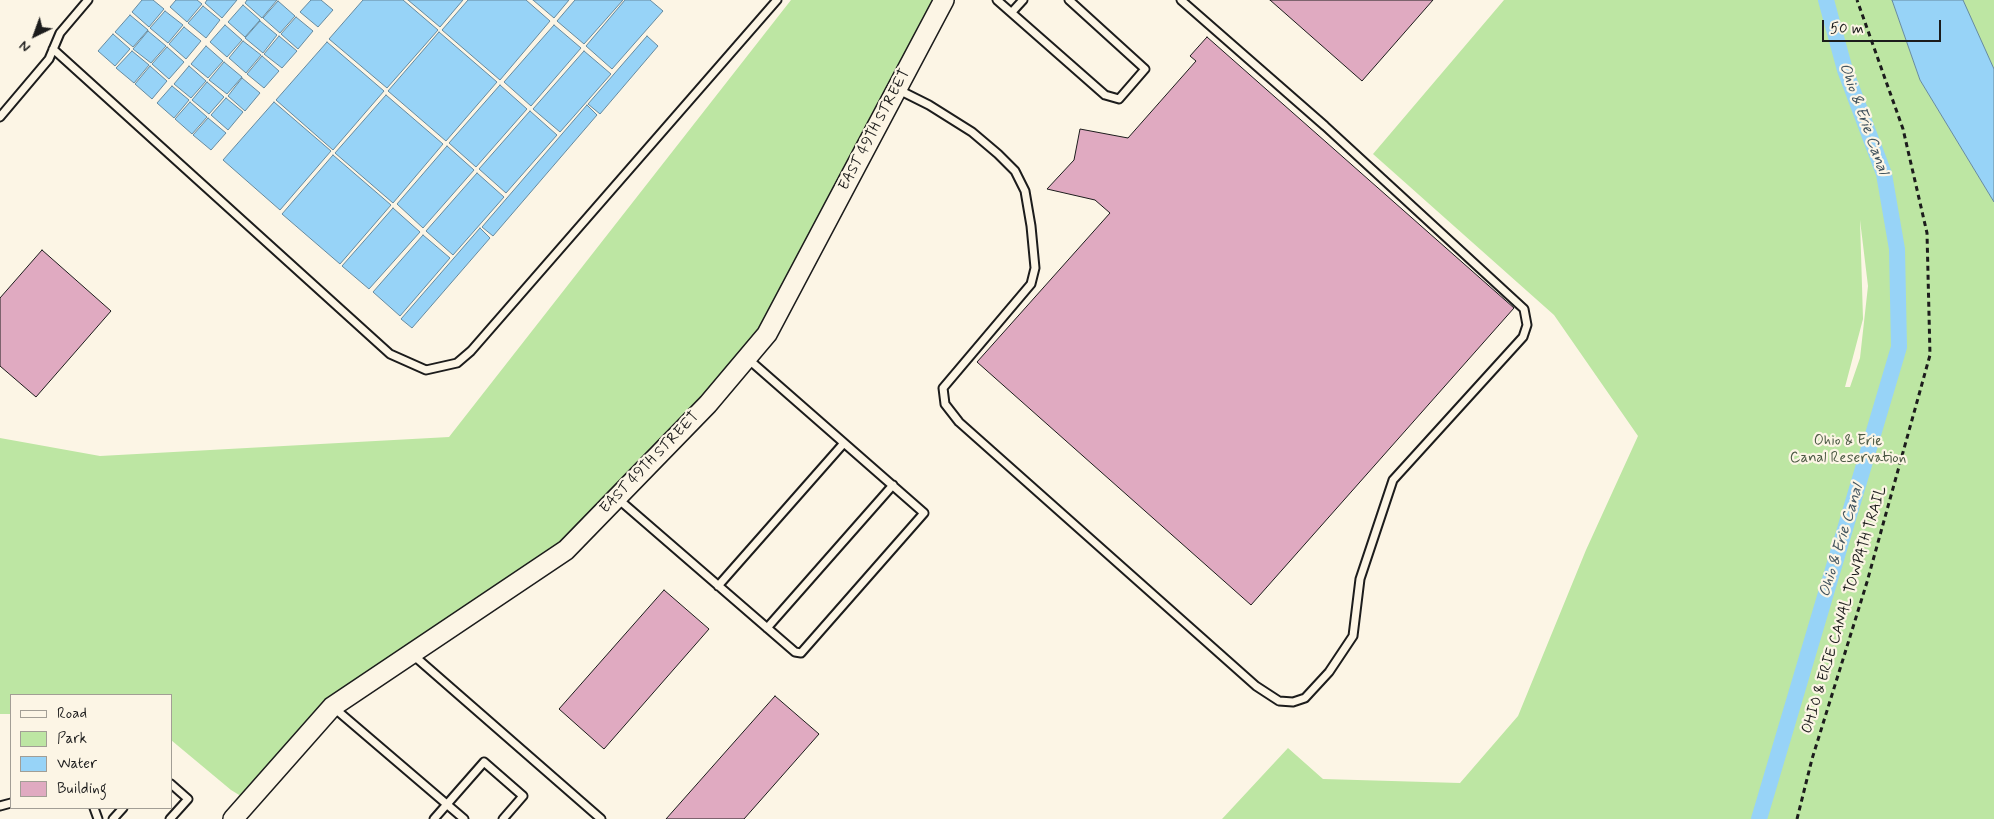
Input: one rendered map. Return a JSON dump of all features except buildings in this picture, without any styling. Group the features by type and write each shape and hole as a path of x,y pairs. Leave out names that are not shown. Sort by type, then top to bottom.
{"street":[{"name":"EAST 49TH STREET","path":"233,819 332,707 566,550 708,404 767,334 944,0"}],"lane":[{"path":"0,117 49,58 60,32 88,0"},
{"path":"53,49 390,354 426,370 457,363 472,351 776,0"},
{"path":"997,0 1105,95 1119,99 1145,69 1069,0"},
{"path":"1012,12 1022,0"},
{"path":"897,89 929,105 972,132 1015,171 1025,190 1031,226 1035,268 1031,284 943,388 945,404 958,422 1256,686 1279,701 1293,702 1305,698 1329,672 1353,636 1360,579 1393,480 1523,337 1527,325 1524,309 1325,126 1182,0"},
{"path":"616,498 795,652 802,653 923,515 923,510 747,358"},
{"path":"718,586 844,443"},
{"path":"767,628 893,485"},
{"path":"411,654 602,819"},
{"path":"332,707 464,819"},
{"path":"434,819 484,762 523,796 502,819"},
{"path":"170,819 188,800 172,785"},
{"path":"113,819 122,809"}],"path":[{"name":"OHIO & ERIE CANAL TOWPATH TRAIL","path":"1797,819 1812,759 1867,582 1930,355 1927,233 1903,129 1856,0"}],"green space":[{"path":"791,0 944,0 767,334 566,550 332,707 249,801 231,790 172,741 172,694 10,694 10,714 0,714 0,438 100,456 449,437"},
{"name":"Ohio & Erie Canal Reservation","path":"1504,0 1892,0 1920,80 1994,202 1994,819 1222,819 1288,748 1323,779 1460,783 1518,716 1586,550 1638,436 1554,315 1373,154","holes":["1860,220 1868,286 1860,358 1850,387 1845,387 1863,319"]},
{"path":"1963,0 1994,0 1994,69 1963,2"}],"water":[{"path":"142,0 153,0 164,9 149,27 132,12"},
{"path":"176,0 197,0 202,4 187,22 170,7"},
{"path":"207,0 237,0 222,18 205,3"},
{"path":"247,0 277,0 262,18 245,3"},
{"path":"311,0 321,0 333,10 318,27 300,12"},
{"path":"363,0 403,0 438,30 387,88 329,39"},
{"path":"408,0 463,0 440,27"},
{"path":"468,0 526,0 550,21 500,80 442,30"},
{"path":"533,0 569,0 554,18"},
{"path":"575,0 623,0 584,44 557,21"},
{"path":"625,0 650,0 663,11 612,69 586,46"},
{"path":"1892,0 1963,0 1994,69 1994,202 1920,80"},
{"path":"278,1 295,16 280,33 263,18"},
{"path":"243,5 260,20 245,37 228,22"},
{"path":"203,6 220,20 206,38 188,23"},
{"path":"165,11 183,25 168,43 150,28"},
{"path":"130,15 148,30 133,47 115,32"},
{"path":"296,17 313,31 298,49 281,34"},
{"path":"260,21 277,35 263,53 245,38"},
{"path":"225,25 242,40 227,57 210,42"},
{"path":"554,25 581,48 531,106 504,82"},
{"path":"184,27 201,41 186,59 169,44"},
{"path":"148,31 166,46 151,63 133,49"},
{"path":"439,32 497,82 446,141 388,91"},
{"path":"113,34 130,49 115,66 98,51"},
{"path":"279,36 297,51 282,68 264,54"},
{"path":"647,36 658,46 600,114 588,104"},
{"path":"243,41 261,55 246,73 229,58"},
{"path":"327,42 384,91 333,150 276,100"},
{"path":"206,46 223,61 208,78 191,64"},
{"path":"167,47 184,62 169,79 152,64"},
{"path":"132,51 149,65 134,83 116,68"},
{"path":"584,51 611,74 560,132 533,109"},
{"path":"262,56 279,71 264,88 247,74"},
{"path":"224,62 242,77 227,94 209,80"},
{"path":"150,66 167,81 152,99 135,84"},
{"path":"189,66 206,81 191,98 174,84"},
{"path":"242,78 260,93 245,111 228,96"},
{"path":"207,82 224,97 209,114 192,100"},
{"path":"500,85 527,109 476,167 449,143"},
{"path":"172,86 189,100 174,118 157,103"},
{"path":"386,95 443,144 393,203 335,153"},
{"path":"226,98 243,112 228,130 211,115"},
{"path":"190,102 207,117 192,134 175,119"},
{"path":"274,102 331,151 280,210 223,160"},
{"path":"587,105 597,115 493,236 482,227"},
{"path":"530,111 557,135 506,193 479,169"},
{"path":"208,118 226,133 211,150 193,135"},
{"path":"447,146 474,170 423,228 397,204"},
{"path":"333,155 391,205 340,264 282,214"},
{"path":"477,173 504,197 453,255 426,231"},
{"path":"393,208 420,232 369,289 342,266"},
{"path":"480,228 490,238 412,328 401,319"},
{"path":"423,235 450,258 400,316 373,292"}],"waterway":[{"name":"Ohio & Erie Canal","path":"1759,819 1899,347 1897,249 1884,174 1845,70 1826,0"}]}
